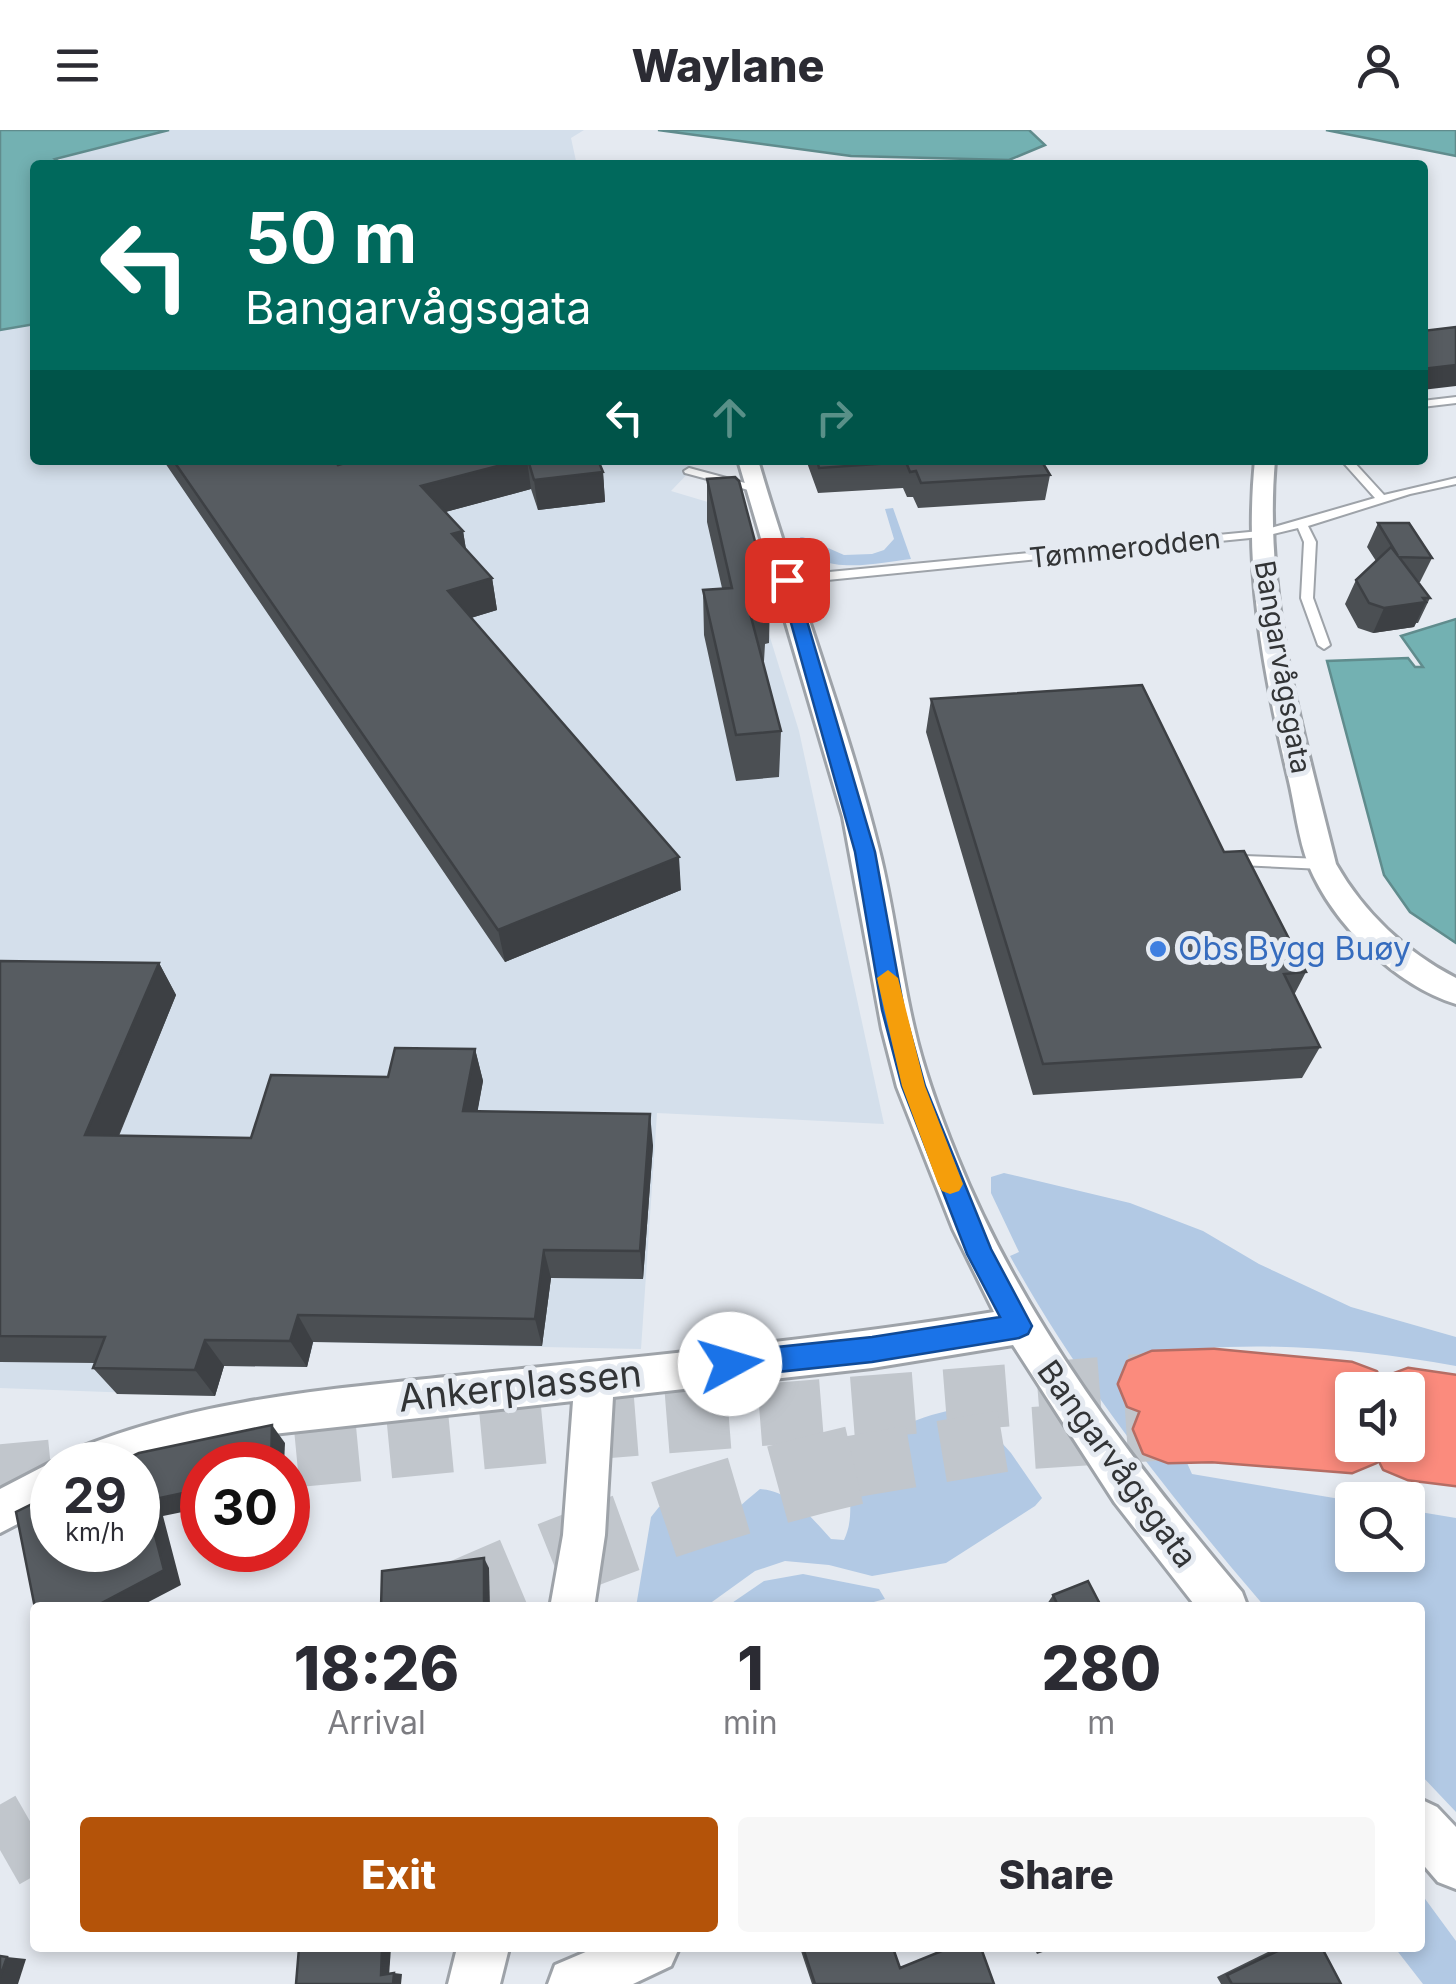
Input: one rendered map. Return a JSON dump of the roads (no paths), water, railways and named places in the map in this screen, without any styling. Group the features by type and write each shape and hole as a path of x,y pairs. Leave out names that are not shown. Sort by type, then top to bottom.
{"highway":[{"path":"1335,1393 1214,1382 1160,1407 1212,1428 1335,1437"},
{"path":"1425,1404 1456,1409"},
{"path":"1425,1447 1456,1451"}],"street":[{"name":"Bangarvågsgata","path":"749,465 787,580 865,852 893,1010 913,1086 980,1254 1019,1326 1130,1488 1221,1602"},
{"name":"Bangarvågsgata","path":"1264,465 1258,506 1266,608 1322,864 1346,904 1367,928 1395,953 1456,992"},
{"name":"Ankerplassen","path":"144,1442 264,1416 872,1350 1019,1326"},
{"path":"573,1602 584,1535 594,1378"},
{"path":"0,1512 30,1495"},
{"path":"1425,1830 1456,1864"},
{"path":"474,1984 482,1952"},
{"path":"574,1984 643,1952"}],"lane":[{"path":"1428,403 1456,400"},
{"path":"1350,465 1380,498"},
{"path":"689,471 756,489"},
{"name":"Tømmerodden","path":"787,580 1260,534 1303,526 1380,498 1456,481"},
{"path":"1303,526 1310,542 1307,598 1324,645"},
{"path":"1244,861 1322,864"}],"tunnel":[{"path":"310,1455 1152,1384"},
{"path":"850,1467 1016,1439 1168,1429"},
{"path":"457,1602 648,1525 860,1464"},
{"path":"0,1484 30,1481"},
{"path":"0,1850 30,1833"}],"place":[{"name":"Obs Bygg Buøy","path":"1158,949"}]}
